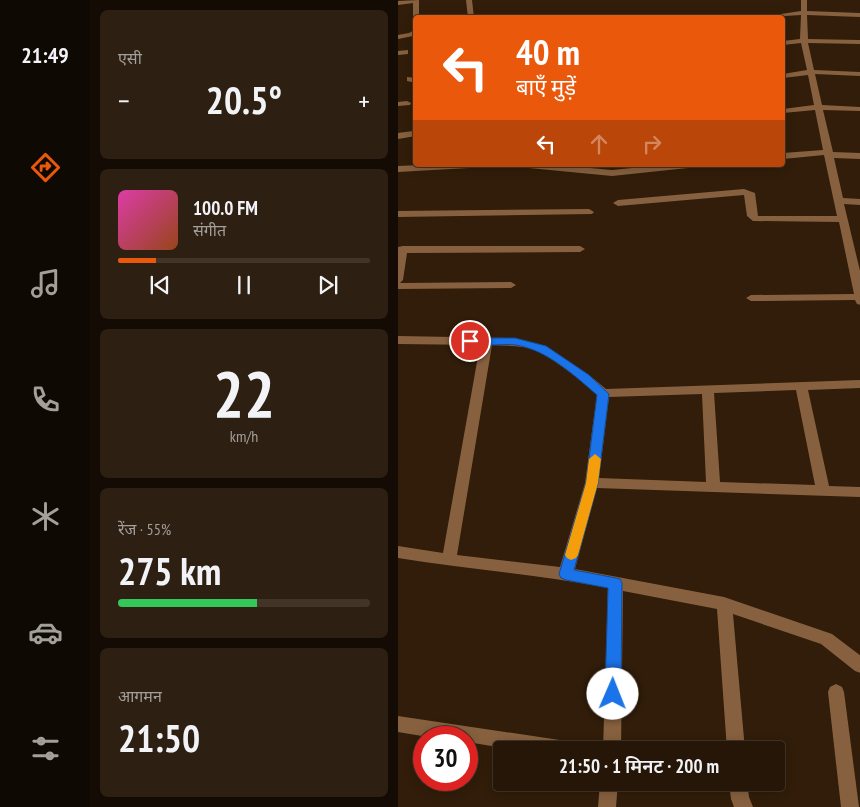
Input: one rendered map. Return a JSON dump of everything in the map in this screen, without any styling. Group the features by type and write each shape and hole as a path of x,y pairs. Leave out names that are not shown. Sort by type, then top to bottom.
{"street":[{"path":"469,0 471,15"},
{"path":"751,298 860,298 856,258 843,219 804,41 804,0"},
{"path":"398,3 416,1 416,15"},
{"path":"785,15 805,13 860,15"},
{"path":"398,37 413,33"},
{"path":"785,43 804,41 860,42"},
{"path":"785,76 811,72 860,74"},
{"path":"398,104 407,103"},
{"path":"785,111 819,107 860,109"},
{"path":"398,136 413,134"},
{"path":"785,156 828,153 860,156"},
{"path":"398,169 434,167"},
{"path":"550,167 612,173 667,167"},
{"path":"618,203 744,192 750,193 752,216 756,220 843,219"},
{"path":"839,201 860,202"},
{"path":"398,214 589,212"},
{"path":"398,280 401,250 580,249"},
{"path":"398,286 511,285"},
{"path":"398,340 515,342 542,349 585,378 603,394 860,384"},
{"path":"449,559 488,341"},
{"path":"801,386 822,490"},
{"path":"708,390 712,486"},
{"path":"566,574 592,483 603,394"},
{"path":"592,483 860,492"},
{"path":"398,552 475,564 566,574 724,604 826,639 860,666"},
{"path":"612,741 616,583"},
{"path":"724,604 735,741"},
{"path":"836,692 850,807"},
{"path":"398,724 512,741"},
{"path":"607,807 608,791"},
{"path":"739,791 744,807"}],"slow traffic":[{"path":"571,555 592,483 595,459"}],"route":[{"path":"470,341 515,342 542,349 585,378 603,394 592,483 566,574 616,583 613,694"}]}
